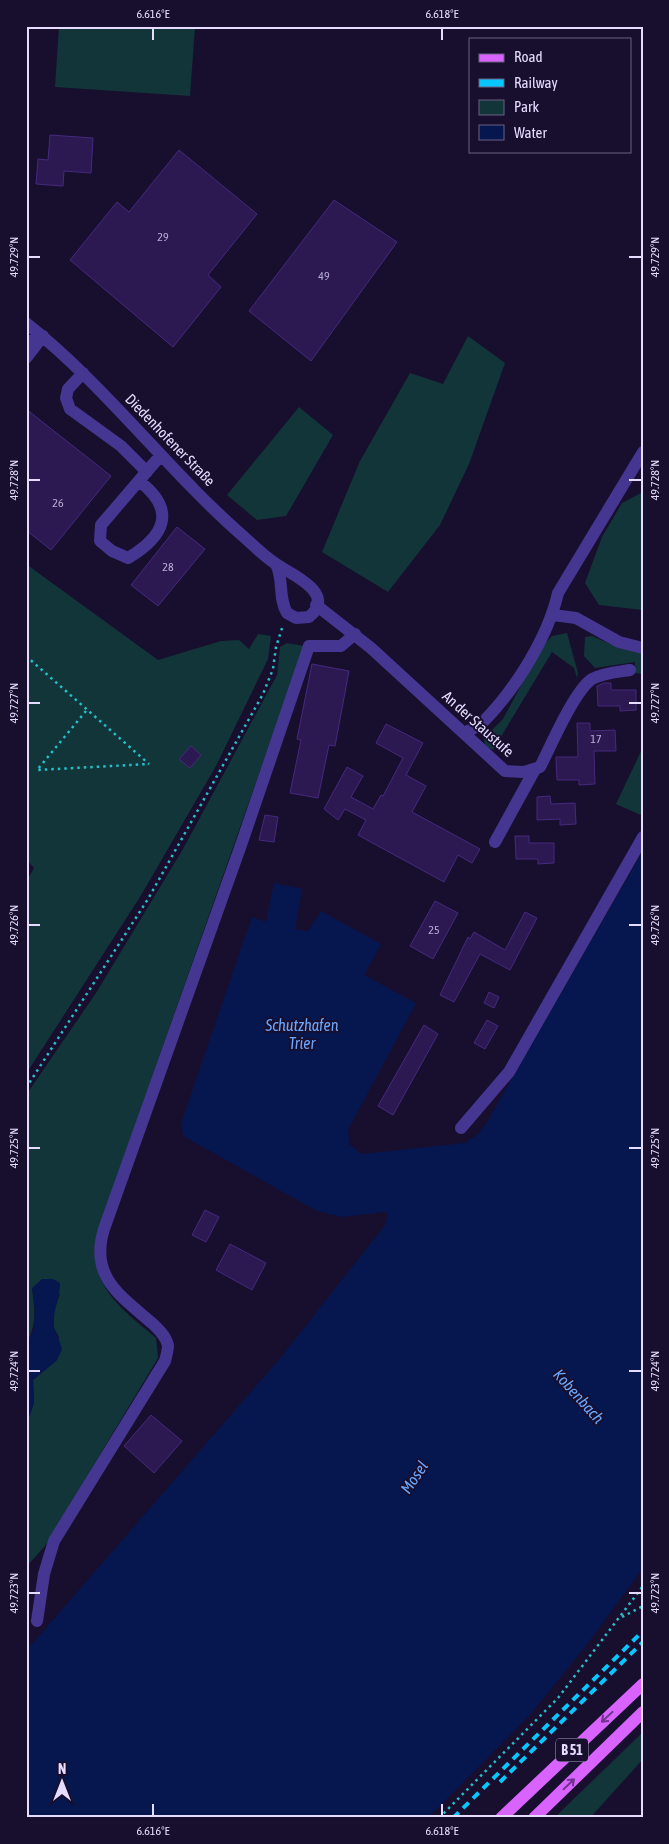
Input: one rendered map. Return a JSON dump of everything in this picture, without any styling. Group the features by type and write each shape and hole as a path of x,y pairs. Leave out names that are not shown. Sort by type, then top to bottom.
{"main road":[{"name":"B 51","path":"501,1818 643,1684"},
{"name":"B 51","path":"534,1818 643,1712"}],"street":[{"name":"Diedenhofener Straße","path":"26,323 43,336 82,373 210,506 276,564 302,579 315,593 316,604"},
{"path":"26,342 43,336"},
{"path":"26,358 43,336"},
{"path":"82,373 68,389 66,398 70,409 121,446 143,477 160,505 164,518 158,533 140,551 128,558 112,551 100,541 101,525 143,477 161,455"},
{"path":"465,733 484,722 530,659 553,615 558,593 643,452"},
{"path":"276,564 281,574 282,594 288,615 296,618 309,617 316,604"},
{"path":"282,594 294,581 302,579"},
{"name":"An der Staustufe","path":"316,604 354,634 465,733 503,770 534,771"},
{"path":"553,615 576,618 619,642 643,648"},
{"path":"37,1621 44,1574 54,1541 165,1361 168,1346 162,1333 106,1280 99,1261 100,1242 241,845 309,646 341,646 354,634"},
{"path":"494,842 534,771 540,767 579,694 591,680 600,676 630,670"},
{"path":"461,1128 509,1072 643,837"}],"path":[{"path":"26,1088 148,899 263,694 274,669 281,629 288,615"},
{"path":"26,656 86,711 149,764 37,770 86,711"},
{"path":"439,1818 558,1698 643,1586"},
{"path":"620,1617 643,1606"}],"green space":[{"path":"59,26 195,27 190,96 55,87"},
{"path":"468,336 505,363 469,464 440,525 388,592 322,552 360,461 410,373 443,384"},
{"path":"299,407 333,435 286,516 257,520 227,495"},
{"path":"643,492 643,610 599,605 585,583 602,537 622,503"},
{"path":"26,564 158,660 221,641 239,640 249,649 258,634 271,636 268,659 216,766 140,897 26,1074 26,882 34,868 26,859"},
{"path":"567,633 578,673 577,678 574,668 552,652 493,750 485,746 484,738 503,719 541,648 552,636"},
{"path":"592,636 620,648 643,649 643,674 635,673 635,662 595,668 584,656 585,637"},
{"path":"287,643 304,646 97,1233 96,1260 98,1273 103,1284 118,1304 156,1338 158,1358 45,1546 26,1567 26,1417 30,1415 34,1402 33,1380 57,1360 59,1337 54,1328 54,1311 60,1294 32,1288 34,1323 26,1345 26,1095 96,993 183,849 277,675 280,647"},
{"path":"643,747 643,816 616,804"},
{"path":"643,1732 643,1759 590,1818 554,1818"}],"water":[{"path":"643,851 643,1568 585,1647 530,1715 428,1818 26,1818 26,1651 282,1356 385,1225 388,1214 385,1212 342,1217 317,1211 183,1136 181,1123 252,917 266,922 274,883 302,889 295,929 308,931 321,911 381,944 364,975 416,1003 348,1130 349,1144 362,1154 465,1143 478,1134 487,1122"},
{"path":"42,1279 53,1279 60,1283 54,1327 62,1349 57,1360 33,1380 34,1402 30,1415 26,1417 26,1345 34,1329 35,1310 32,1288"}],"building":[{"path":"50,135 93,138 91,173 64,171 63,186 36,184 38,159 48,160"},
{"path":"179,150 257,214 208,275 221,287 173,347 70,260 117,202 129,212"},
{"path":"334,200 397,242 311,361 249,311"},
{"path":"26,409 111,476 51,550 26,530"},
{"path":"177,527 205,549 158,606 131,585"},
{"path":"312,664 349,671 335,746 329,745 318,798 290,793 301,740 297,739"},
{"path":"611,683 611,690 636,690 636,710 620,711 620,706 598,706 597,686"},
{"path":"577,723 590,723 590,731 615,730 616,751 594,751 595,784 579,785 579,780 557,780 556,757 578,757"},
{"path":"386,724 423,743 406,775 426,786 412,812 480,849 472,863 458,855 444,882 358,835 366,820 345,809 338,820 324,809 347,767 363,776 351,797 373,809 381,795 383,796 403,758 376,743"},
{"path":"191,746 201,755 190,768 179,759"},
{"path":"550,796 551,804 575,803 576,824 560,825 560,819 537,820 537,797"},
{"path":"265,815 278,817 274,842 259,840"},
{"path":"515,836 529,836 529,843 554,843 554,863 538,864 538,859 516,859"},
{"path":"435,901 458,913 433,959 410,946"},
{"path":"525,912 537,918 510,970 480,954 454,1002 440,995 468,937 470,939 474,932 505,950"},
{"path":"489,992 499,997 494,1008 484,1003"},
{"path":"487,1020 498,1026 485,1049 474,1043"},
{"path":"424,1025 438,1034 393,1115 378,1106"},
{"path":"205,1210 219,1217 206,1242 192,1235"},
{"path":"230,1244 266,1263 252,1290 216,1270"},
{"path":"151,1415 182,1441 154,1473 124,1446"}],"railway":[{"path":"453,1818 643,1631"},
{"path":"500,1782 643,1642"}],"water label":[{"name":"Schutzhafen Trier","path":"302,1034"},
{"name":"Kobenbach","path":"579,1396"},
{"name":"Mosel","path":"414,1477"}]}
